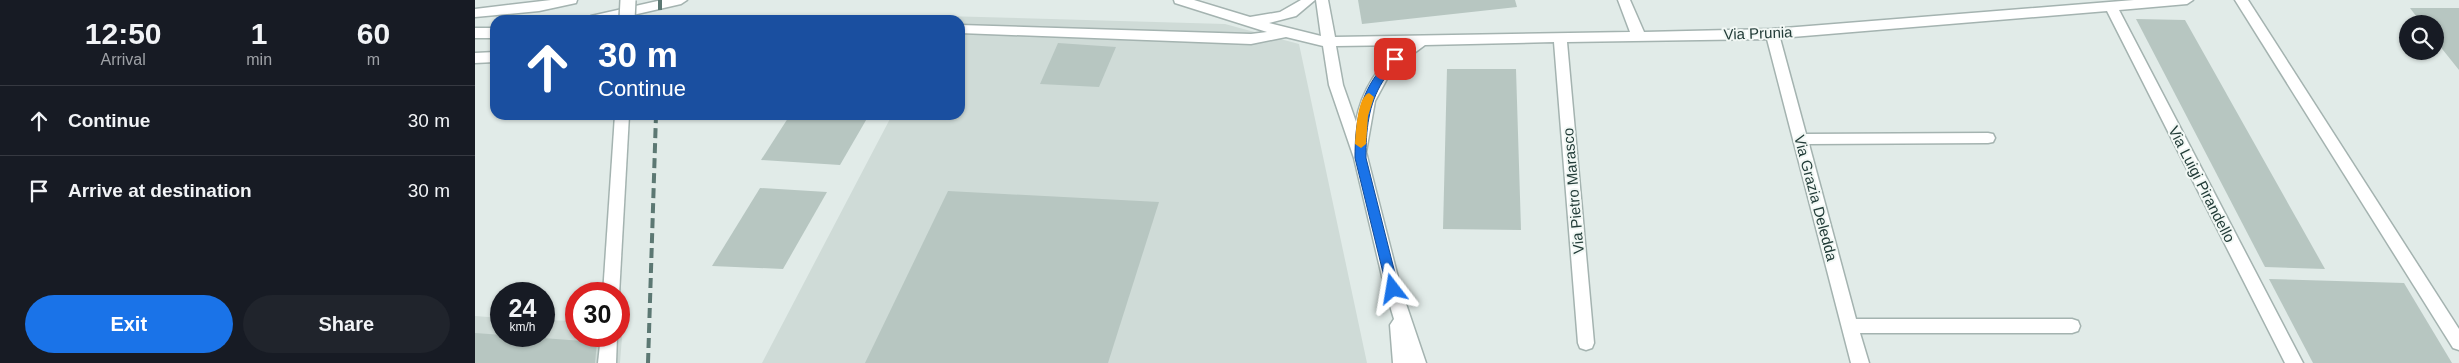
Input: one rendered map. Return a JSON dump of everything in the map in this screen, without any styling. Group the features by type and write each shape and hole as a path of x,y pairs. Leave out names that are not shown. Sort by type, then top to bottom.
{"street":[{"path":"475,12 513,10 571,0"},
{"path":"627,15 628,0"},
{"path":"614,15 681,0"},
{"path":"1180,0 1244,18 1274,18 1300,8 1309,0"},
{"path":"1322,0 1336,86 1361,158 1393,289 1417,363"},
{"path":"1624,0 1639,37"},
{"name":"Via Prunia","path":"1244,18 1303,38 1328,42 1639,37 1772,34 2154,1 2187,0"},
{"path":"2241,0 2459,342"},
{"name":"Via Luigi Pirandello","path":"2111,6 2294,363"},
{"path":"965,29 1251,39 1286,32"},
{"path":"475,33 490,33"},
{"name":"Via Grazia Deledda","path":"1772,34 1860,363"},
{"name":"Via Pietro Marasco","path":"1560,38 1586,343"},
{"path":"1361,158 1363,116 1368,98 1380,77 1395,59 1423,41"},
{"path":"475,58 490,57"},
{"path":"612,282 622,120"},
{"path":"1800,139 1988,138"},
{"path":"1393,289 1402,363"},
{"path":"1850,326 2072,326"},
{"path":"607,363 608,347"}],"shaded area":[{"path":"965,17 1225,24 1299,44 1367,363 762,363 889,120 965,120"},
{"path":"475,316 490,317 490,347 555,347 555,320 565,321 565,347 621,347 620,363 475,363"}],"building":[{"path":"1358,0 1515,0 1517,7 1362,24"},
{"path":"2410,8 2459,8 2459,70 2444,51 2444,15 2415,15"},
{"path":"2136,19 2185,20 2325,269 2265,267"},
{"path":"1058,43 1116,47 1099,87 1040,84"},
{"path":"1447,69 1516,69 1521,230 1443,229"},
{"path":"787,120 866,120 840,165 761,160"},
{"path":"760,188 827,192 783,269 712,266"},
{"path":"948,191 1159,202 1108,363 865,363"},
{"path":"2269,279 2404,283 2452,363 2313,363"},
{"path":"475,333 490,334 490,347 555,347 555,339 565,340 565,347 597,347 595,363 475,363"}],"railway":[{"path":"660,0 660,15"},
{"path":"648,363 656,120"}],"slow traffic":[{"path":"1361,144 1363,116 1369,97"}],"route":[{"path":"1393,289 1361,158 1361,139 1363,116 1368,98 1380,77 1395,59"}]}
